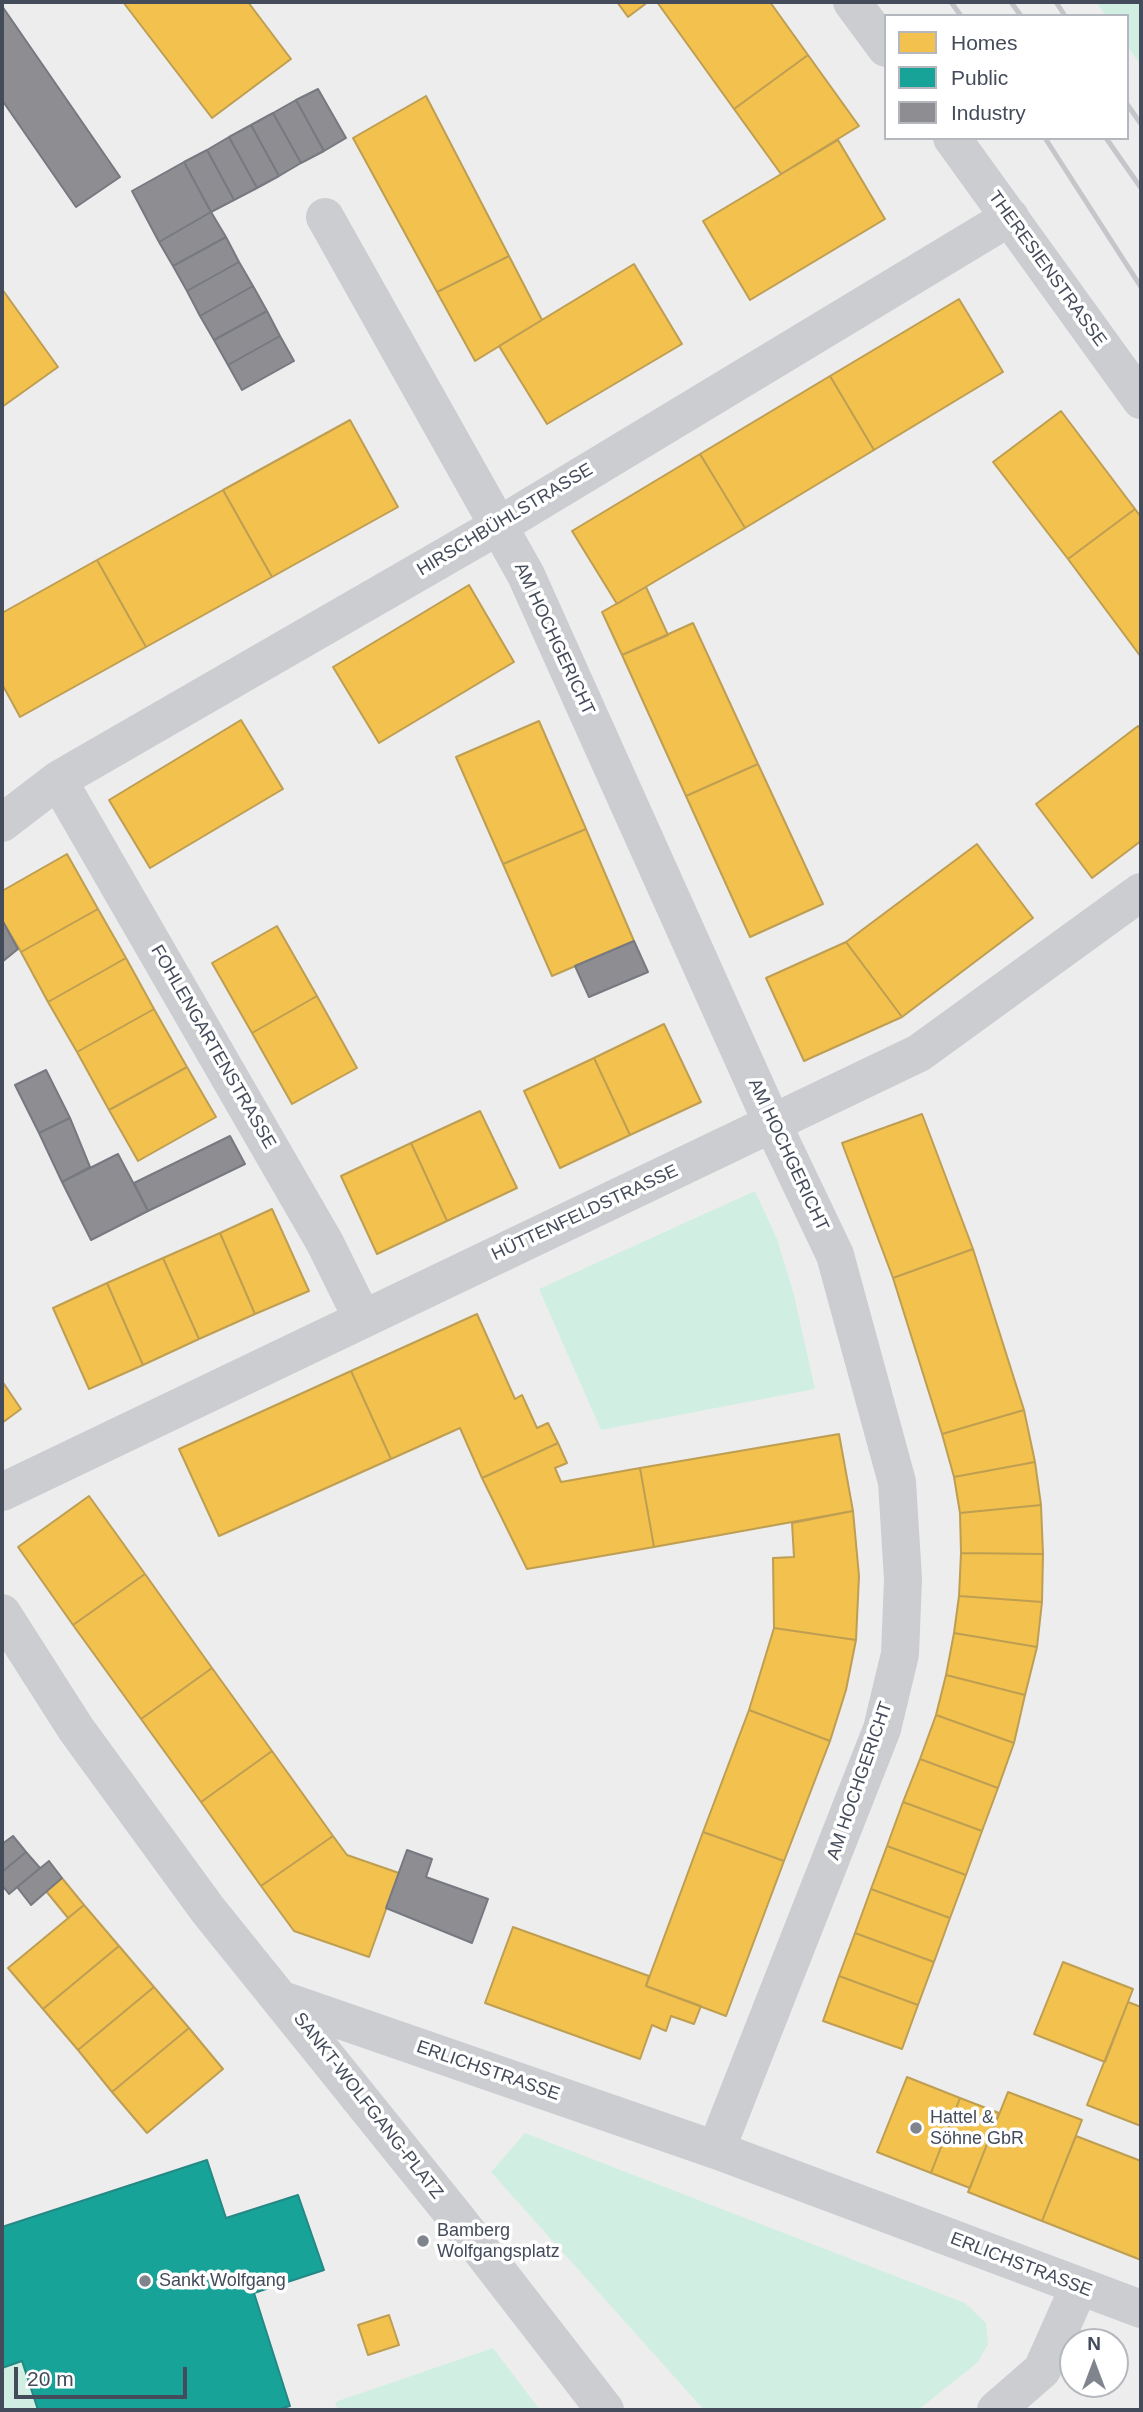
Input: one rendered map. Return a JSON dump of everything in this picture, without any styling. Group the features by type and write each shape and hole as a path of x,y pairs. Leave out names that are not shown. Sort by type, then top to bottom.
{"street":[{"path":"852,2 884,45"},
{"name":"THERESIENSTRASSE","path":"953,140 1141,400"},
{"name":"AM HOCHGERICHT","path":"326,217 526,575 773,1125 835,1255 897,1482 903,1578 900,1654 882,1729 858,1797 716,2150"},
{"name":"HIRSCHBÜHLSTRASSE","path":"2,823 58,780 499,525 1010,217"},
{"name":"FOHLENGARTENSTRASSE","path":"58,780 326,1243 362,1318"},
{"name":"HÜTTENFELDSTRASSE","path":"2,1492 919,1053 1141,892"},
{"path":"2,1613 84,1740 208,1910 285,2001"},
{"name":"ERLICHSTRASSE","path":"285,2001 716,2150 1141,2309"},
{"name":"SANKT-WOLFGANG-PLATZ","path":"285,2001 605,2410"},
{"path":"996,2410 1042,2370 1079,2287"}],"green space":[{"path":"1096,2 1141,2 1141,65 1129,49 1129,14 1105,14"},
{"path":"755,1191 777,1239 794,1295 815,1389 601,1430 539,1289"},
{"path":"525,2133 965,2303 986,2323 988,2344 978,2362 918,2410 704,2410 491,2172"},
{"path":"493,2348 540,2410 338,2410 335,2402"},
{"path":"22,2361 38,2410 2,2410 2,2368"}],"building: Homes":[{"path":"123,2 248,2 291,59 212,118"},
{"path":"617,2 648,2 628,17"},
{"path":"657,2 770,2 808,55 734,109"},
{"path":"808,55 859,126 781,174 734,109"},
{"path":"426,96 509,256 437,292 353,138"},
{"path":"838,140 885,219 750,300 703,221"},
{"path":"509,256 542,320 475,361 437,292"},
{"path":"634,264 682,344 547,424 499,346"},
{"path":"2,289 58,367 2,407"},
{"path":"959,299 1003,372 874,450 830,376"},
{"path":"830,376 874,450 745,528 700,454"},
{"path":"1061,411 1135,509 1068,559 993,462"},
{"path":"350,420 398,507 272,577 223,490"},
{"path":"700,454 745,528 617,604 572,531"},
{"path":"223,490 272,577 146,647 97,560"},
{"path":"1135,509 1141,517 1141,657 1068,559"},
{"path":"97,560 146,647 20,717 2,684 2,613"},
{"path":"469,585 514,662 379,743 333,667"},
{"path":"646,587 668,635 622,655 602,612"},
{"path":"693,623 758,764 686,796 622,655"},
{"path":"241,720 283,789 150,868 109,800"},
{"path":"539,721 586,829 503,864 456,757"},
{"path":"1138,726 1141,730 1141,841 1092,878 1036,804"},
{"path":"758,764 823,904 750,937 686,796"},
{"path":"586,829 634,941 552,976 503,864"},
{"path":"977,844 1033,918 902,1017 846,942"},
{"path":"67,854 98,909 21,952 2,920 2,891"},
{"path":"98,909 126,958 48,1002 21,952"},
{"path":"277,926 317,996 252,1033 212,963"},
{"path":"846,942 902,1017 804,1061 766,978"},
{"path":"126,958 154,1009 77,1052 48,1002"},
{"path":"317,996 357,1068 292,1104 252,1033"},
{"path":"154,1009 187,1067 109,1110 77,1052"},
{"path":"664,1024 701,1102 630,1135 594,1058"},
{"path":"594,1058 630,1135 560,1168 524,1091"},
{"path":"187,1067 216,1117 138,1161 109,1110"},
{"path":"480,1111 517,1188 447,1221 411,1143"},
{"path":"922,1114 973,1249 893,1278 842,1143"},
{"path":"411,1143 447,1221 377,1254 341,1176"},
{"path":"272,1209 309,1291 255,1314 220,1233"},
{"path":"220,1233 255,1314 199,1339 163,1258"},
{"path":"973,1249 1024,1410 942,1434 893,1278"},
{"path":"163,1258 199,1339 143,1365 107,1283"},
{"path":"107,1283 143,1365 89,1389 53,1308"},
{"path":"477,1314 515,1399 522,1395 537,1428 548,1423 558,1443 482,1478 460,1428 391,1459 351,1371"},
{"path":"351,1371 391,1459 219,1536 179,1449"},
{"path":"2,1381 21,1409 2,1423"},
{"path":"1024,1410 1035,1462 954,1477 942,1434"},
{"path":"839,1434 853,1511 654,1547 640,1468"},
{"path":"558,1443 567,1463 555,1468 561,1482 640,1468 654,1547 527,1569 482,1478"},
{"path":"1035,1462 1041,1505 960,1513 954,1477"},
{"path":"89,1496 145,1574 73,1625 18,1547"},
{"path":"1041,1505 1043,1554 961,1553 960,1513"},
{"path":"853,1511 859,1576 856,1640 774,1628 773,1558 794,1557 792,1523"},
{"path":"961,1553 1043,1554 1042,1602 959,1596"},
{"path":"145,1574 212,1668 141,1719 73,1625"},
{"path":"959,1596 1042,1602 1037,1647 954,1633"},
{"path":"774,1628 856,1640 846,1690 830,1741 749,1710"},
{"path":"954,1633 1037,1647 1025,1695 946,1675"},
{"path":"212,1668 272,1751 201,1802 141,1719"},
{"path":"946,1675 1025,1695 1014,1743 936,1715"},
{"path":"749,1710 830,1741 784,1861 703,1832"},
{"path":"936,1715 1014,1743 998,1788 920,1759"},
{"path":"272,1751 333,1836 261,1886 201,1802"},
{"path":"920,1759 998,1788 982,1831 903,1802"},
{"path":"903,1802 982,1831 966,1875 887,1846"},
{"path":"703,1832 784,1861 726,2016 646,1986"},
{"path":"333,1836 347,1855 399,1873 369,1957 294,1931 261,1886"},
{"path":"887,1846 966,1875 950,1918 871,1889"},
{"path":"62,1878 84,1905 68,1918 46,1891"},
{"path":"871,1889 950,1918 934,1962 855,1933"},
{"path":"84,1905 119,1946 43,2009 8,1968"},
{"path":"513,1927 649,1976 646,1986 701,2006 694,2024 671,2016 666,2031 652,2025 640,2059 485,2003"},
{"path":"855,1933 934,1962 918,2005 839,1976"},
{"path":"119,1946 154,1987 78,2050 43,2009"},
{"path":"1063,1962 1133,1989 1105,2062 1034,2034"},
{"path":"839,1976 918,2005 902,2049 823,2021"},
{"path":"154,1987 189,2028 112,2092 78,2050"},
{"path":"1128,2002 1141,2007 1141,2126 1087,2105"},
{"path":"189,2028 223,2069 147,2133 112,2092"},
{"path":"907,2077 960,2098 931,2173 877,2152"},
{"path":"1008,2092 1082,2120 1042,2221 968,2192"},
{"path":"960,2098 999,2113 970,2188 931,2173"},
{"path":"1076,2136 1141,2161 1141,2260 1042,2221"},
{"path":"389,2315 399,2345 368,2355 358,2325"}],"building: Public":[{"name":"Sankt Wolfgang","path":"207,2160 226,2218 298,2195 324,2270 254,2293 290,2406 277,2410 38,2410 22,2361 2,2368 2,2227"}],"building: Industry":[{"path":"2,6 120,177 76,207 2,100"},
{"path":"318,89 346,138 324,151 296,100"},
{"path":"296,100 324,151 301,163 273,113"},
{"path":"273,113 301,163 279,176 251,125"},
{"path":"251,125 279,176 257,188 229,137"},
{"path":"229,137 257,188 234,200 207,150"},
{"path":"207,150 234,200 211,212 184,162"},
{"path":"184,162 211,212 159,242 132,191"},
{"path":"211,212 226,237 173,266 159,242"},
{"path":"226,237 239,262 187,291 173,266"},
{"path":"239,262 253,286 200,316 187,291"},
{"path":"253,286 267,311 214,340 200,316"},
{"path":"267,311 280,336 228,365 214,340"},
{"path":"280,336 294,361 242,390 228,365"},
{"path":"2,920 18,949 2,962"},
{"path":"634,941 648,972 589,997 575,966"},
{"path":"46,1070 70,1118 39,1133 15,1085"},
{"path":"70,1118 90,1167 62,1182 39,1133"},
{"path":"230,1136 245,1164 148,1211 134,1183"},
{"path":"118,1154 148,1211 91,1240 62,1182"},
{"path":"13,1836 26,1852 2,1872 2,1844"},
{"path":"407,1850 432,1859 426,1877 488,1899 472,1943 386,1908"},
{"path":"26,1852 40,1868 9,1894 2,1885 2,1872"},
{"path":"49,1861 62,1878 31,1905 17,1887"}],"railway":[{"path":"951,2 960,14"},
{"path":"1011,2 1020,14"},
{"path":"1056,2 1064,14"},
{"path":"1129,107 1141,124"},
{"path":"1046,140 1141,287"},
{"path":"1107,140 1141,188"}],"place":[{"name":"Hattel & Söhne GbR","path":"916,2128"},
{"name":"Bamberg Wolfgangsplatz","path":"423,2241"},
{"name":"Sankt Wolfgang","path":"145,2281"}]}
